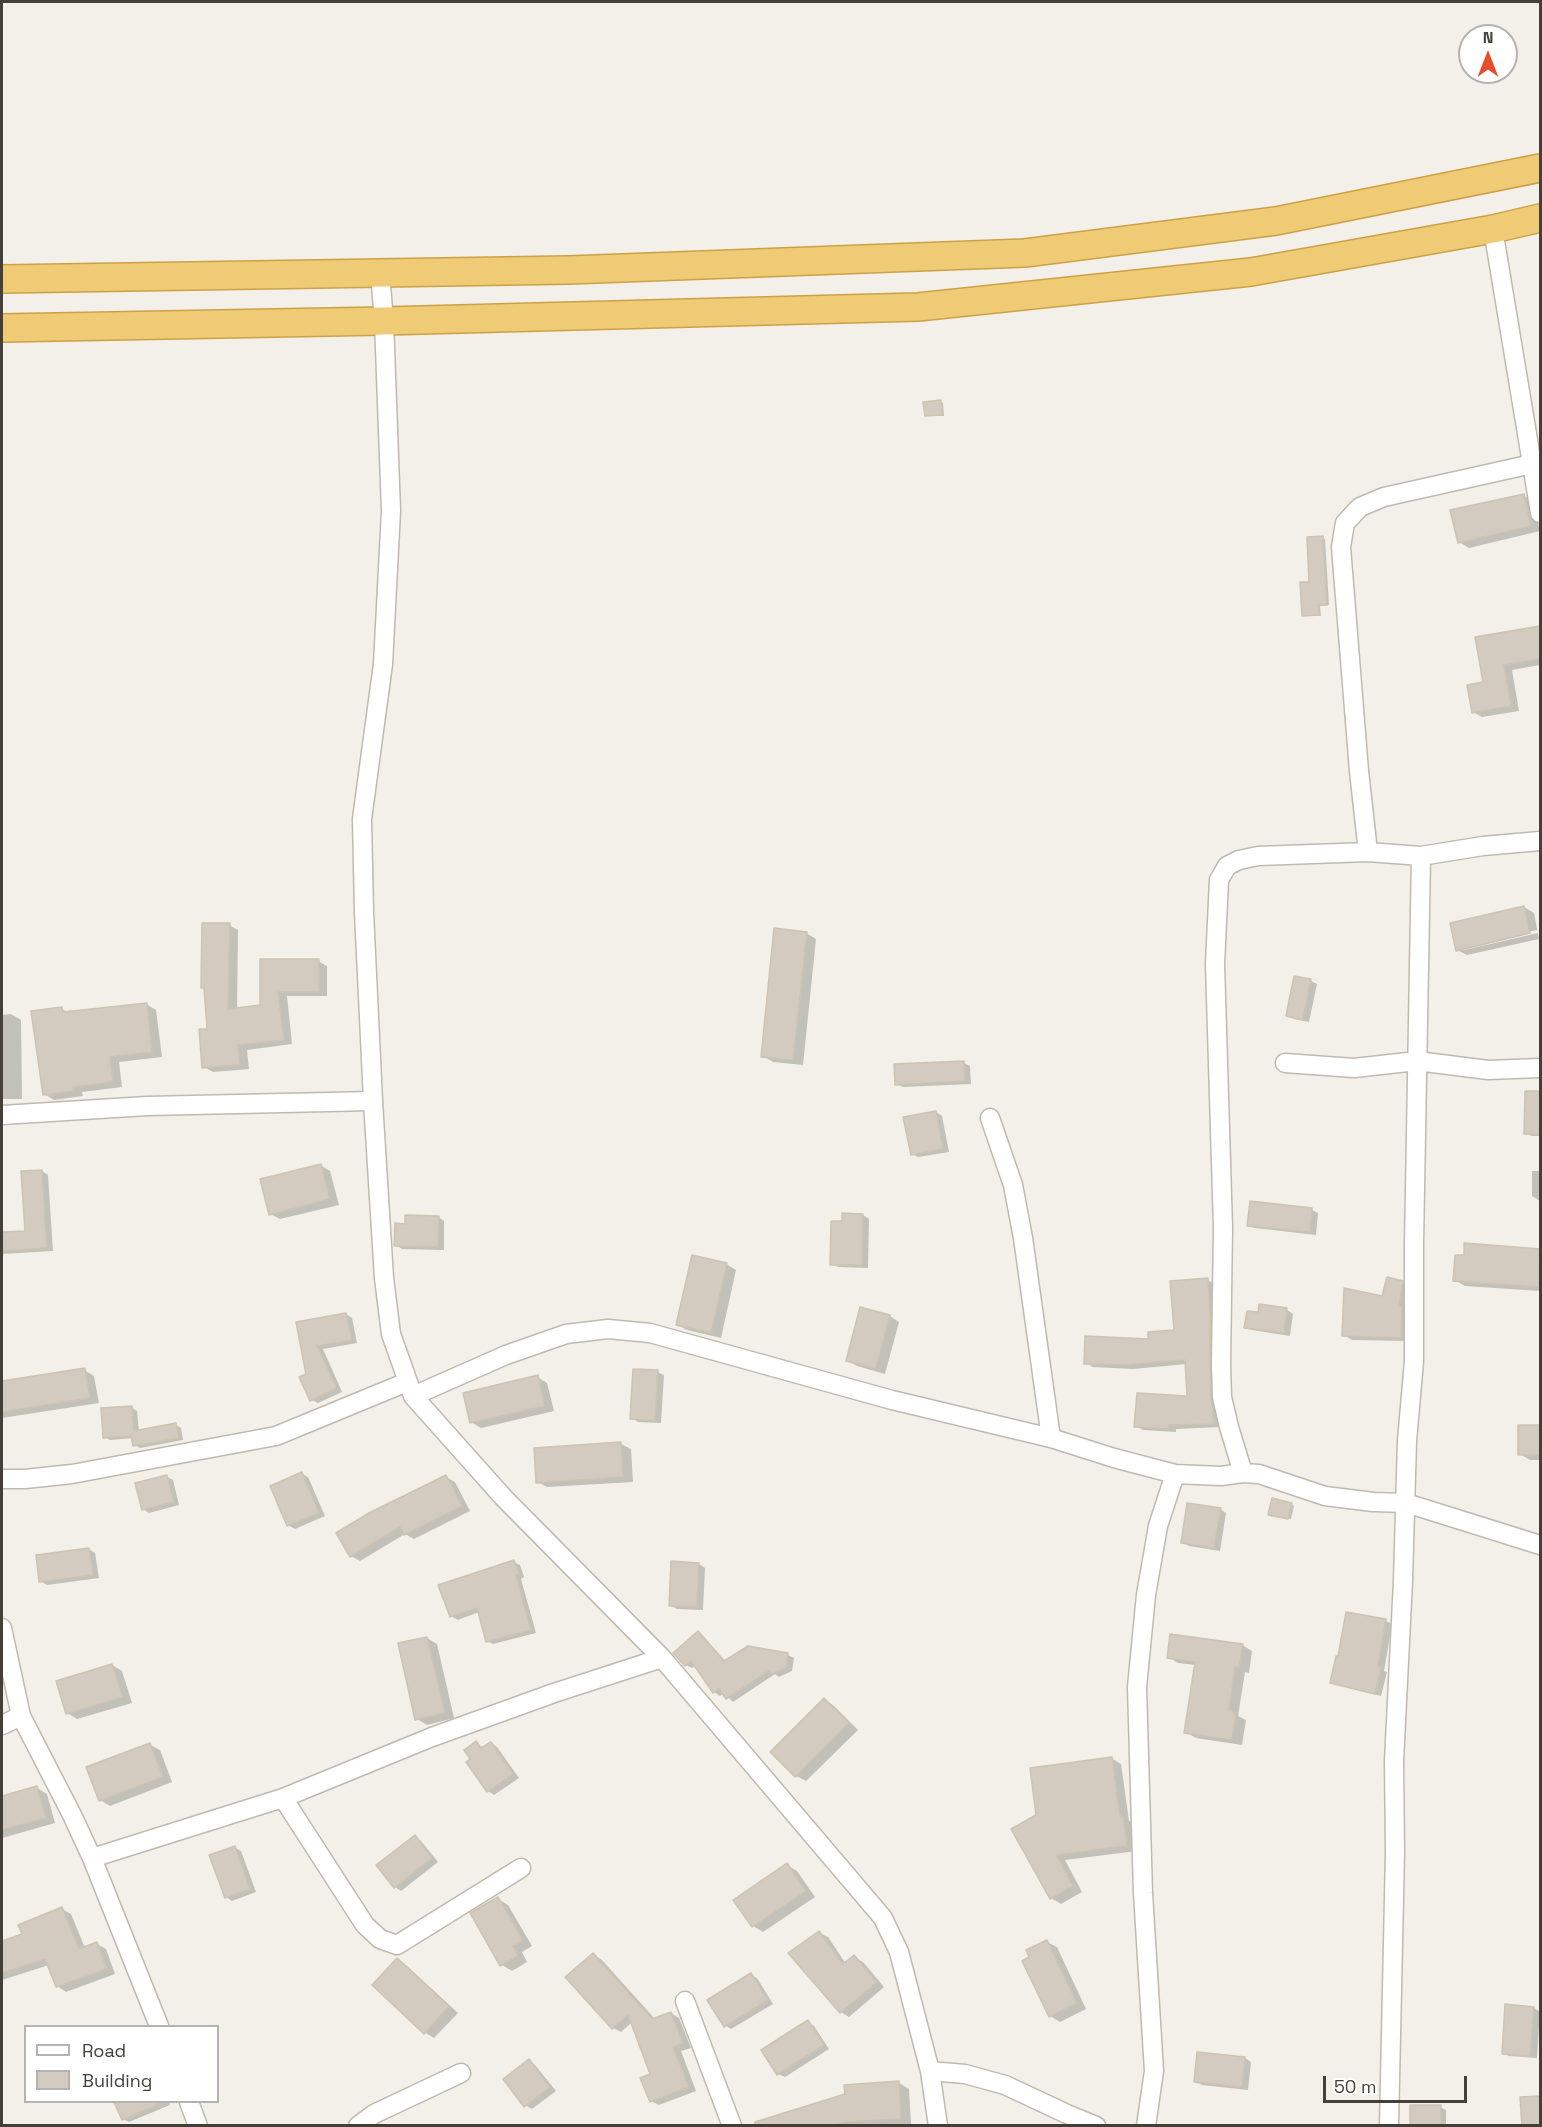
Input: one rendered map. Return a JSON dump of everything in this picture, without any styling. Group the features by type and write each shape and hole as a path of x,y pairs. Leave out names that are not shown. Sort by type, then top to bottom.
{"highway":[{"path":"2,279 569,270 1025,253 1276,221 1540,168"},
{"path":"2,328 918,307 1251,272 1493,229 1540,218"}],"street":[{"path":"1493,229 1540,513"},
{"path":"380,273 391,511 383,664 362,819 373,1101 391,1334 410,1389 503,1497 662,1658 883,1918 899,1952 930,2071 938,2126"},
{"path":"1368,852 1359,771 1341,547 1345,524 1360,507 1384,497 1532,464"},
{"path":"1243,1473 1222,1397 1223,1228 1215,964 1219,880 1227,866 1239,860 1257,856 1368,852 1422,856 1483,846 1540,841"},
{"path":"1389,2126 1395,1852 1394,1761 1407,1441 1414,1361 1422,856"},
{"path":"1286,1063 1354,1068 1417,1061 1488,1070 1540,1068"},
{"path":"2,1115 147,1106 373,1101"},
{"path":"990,1118 1013,1185 1023,1238 1051,1438"},
{"path":"2,1479 72,1474 276,1436 566,1334 608,1329 650,1333 892,1400 1051,1438 1175,1474 1221,1476 1243,1473 1259,1474 1325,1497 1406,1503 1540,1545"},
{"path":"1146,2126 1154,2071 1142,1882 1137,1687 1146,1595 1158,1526 1175,1474"},
{"path":"2,1628 21,1716 92,1858 159,2025"},
{"path":"92,1858 283,1798 432,1737 554,1693 662,1658"},
{"path":"2,1725 21,1716"},
{"path":"283,1798 365,1925 380,1939 397,1945 521,1868"},
{"path":"686,2001 732,2126"},
{"path":"930,2071 965,2073 1005,2085 1067,2115 1096,2126"},
{"path":"358,2126 374,2114 461,2073"},
{"path":"189,2103 198,2126"}],"building":[{"path":"941,400 942,415 925,416 923,402"},
{"path":"1524,494 1531,526 1458,543 1450,510"},
{"path":"1323,536 1327,605 1318,605 1319,615 1302,616 1300,582 1309,582 1307,537"},
{"path":"1540,626 1540,659 1504,665 1511,706 1472,713 1467,685 1483,682 1475,637"},
{"path":"1524,906 1530,933 1456,951 1450,923"},
{"path":"202,923 230,923 228,1009 260,1005 260,959 319,959 319,992 278,992 284,1040 238,1045 240,1065 202,1068 199,1029 207,1029 204,988 201,988"},
{"path":"774,928 807,932 793,1060 761,1057"},
{"path":"1294,976 1311,979 1303,1020 1286,1016"},
{"path":"147,1003 152,1052 110,1057 113,1082 73,1087 74,1091 43,1095 31,1011 62,1007 63,1012"},
{"path":"964,1061 965,1081 895,1085 894,1064"},
{"path":"1525,1091 1540,1091 1540,1134 1524,1134"},
{"path":"936,1111 943,1149 911,1155 903,1117"},
{"path":"321,1164 330,1199 269,1215 260,1179"},
{"path":"42,1170 47,1248 2,1251 2,1232 25,1231 21,1171"},
{"path":"1250,1201 1312,1208 1310,1232 1247,1226"},
{"path":"842,1213 863,1214 862,1265 830,1265 831,1221 842,1221"},
{"path":"405,1215 439,1216 438,1247 394,1246 395,1223 405,1224"},
{"path":"1464,1243 1540,1249 1539,1287 1453,1281 1455,1255 1464,1255"},
{"path":"692,1255 727,1263 711,1333 676,1325"},
{"path":"1387,1277 1403,1281 1399,1306 1402,1306 1401,1338 1342,1336 1344,1288 1382,1296"},
{"path":"1208,1278 1211,1397 1214,1424 1169,1425 1169,1429 1134,1427 1137,1393 1187,1396 1185,1360 1125,1365 1084,1364 1085,1336 1148,1339 1148,1332 1174,1330 1170,1281"},
{"path":"1259,1304 1287,1308 1284,1333 1244,1328 1247,1311 1258,1312"},
{"path":"860,1307 890,1315 876,1369 846,1361"},
{"path":"346,1313 352,1340 317,1346 337,1388 310,1401 299,1377 306,1374 296,1322"},
{"path":"85,1368 90,1398 2,1412 2,1381"},
{"path":"633,1369 658,1370 655,1421 630,1419"},
{"path":"538,1375 545,1406 470,1423 463,1393"},
{"path":"132,1406 134,1431 176,1423 179,1438 133,1446 131,1436 103,1438 101,1408"},
{"path":"1518,1425 1540,1425 1540,1455 1518,1455"},
{"path":"621,1442 623,1477 536,1483 534,1448"},
{"path":"302,1472 319,1513 287,1526 270,1486"},
{"path":"167,1475 174,1502 142,1510 135,1483"},
{"path":"446,1475 462,1506 404,1535 400,1527 350,1557 336,1533 369,1513"},
{"path":"1272,1498 1292,1503 1288,1519 1268,1515"},
{"path":"1187,1503 1221,1508 1214,1548 1181,1543"},
{"path":"89,1548 93,1575 39,1582 36,1555"},
{"path":"514,1560 531,1630 486,1642 477,1608 450,1617 438,1585"},
{"path":"671,1561 699,1563 697,1607 669,1606"},
{"path":"1346,1612 1386,1619 1378,1666 1381,1667 1375,1694 1330,1683 1336,1656 1338,1656"},
{"path":"698,1631 724,1661 748,1646 788,1653 786,1668 772,1674 769,1671 726,1699 719,1689 713,1693 691,1661 685,1666 673,1653"},
{"path":"1170,1634 1243,1644 1239,1668 1235,1667 1229,1710 1236,1713 1232,1740 1184,1733 1195,1662 1167,1658"},
{"path":"427,1637 445,1713 415,1720 398,1643"},
{"path":"112,1664 123,1697 66,1714 56,1681"},
{"path":"824,1698 849,1723 795,1777 770,1752"},
{"path":"476,1741 481,1748 491,1742 513,1774 487,1792 466,1762 470,1759 464,1750"},
{"path":"150,1743 163,1777 99,1801 86,1767"},
{"path":"1112,1757 1120,1816 1123,1816 1127,1846 1056,1855 1073,1886 1050,1899 1011,1829 1036,1815 1030,1768"},
{"path":"37,1786 46,1818 2,1830 2,1796"},
{"path":"415,1835 432,1858 394,1888 376,1865"},
{"path":"235,1846 250,1889 225,1898 209,1855"},
{"path":"787,1863 806,1891 752,1927 733,1900"},
{"path":"498,1897 523,1940 513,1946 518,1956 500,1966 470,1913"},
{"path":"62,1907 79,1949 97,1942 107,1969 56,1987 45,1959 2,1973 2,1941 22,1934 18,1925"},
{"path":"819,1931 843,1964 854,1955 877,1982 840,2013 788,1953"},
{"path":"1047,1940 1077,2003 1049,2017 1022,1961 1029,1957 1026,1950"},
{"path":"593,1953 652,2019 671,2012 683,2043 673,2047 689,2087 650,2102 640,2078 650,2074 628,2015 612,2029 565,1977"},
{"path":"397,1958 449,2006 424,2034 372,1985"},
{"path":"751,1973 768,2000 724,2027 707,2000"},
{"path":"1505,2004 1534,2007 1530,2056 1502,2054"},
{"path":"808,2020 824,2045 777,2075 761,2050"},
{"path":"1197,2052 1245,2057 1242,2087 1194,2082"},
{"path":"529,2059 550,2087 524,2107 503,2079"},
{"path":"899,2081 901,2119 844,2122 834,2126 755,2126 755,2122 845,2094 844,2085"},
{"path":"1540,2096 1540,2126 1522,2126 1520,2097"},
{"path":"114,2103 162,2103 122,2120"},
{"path":"1410,2105 1441,2105 1441,2126 1410,2126"}]}
